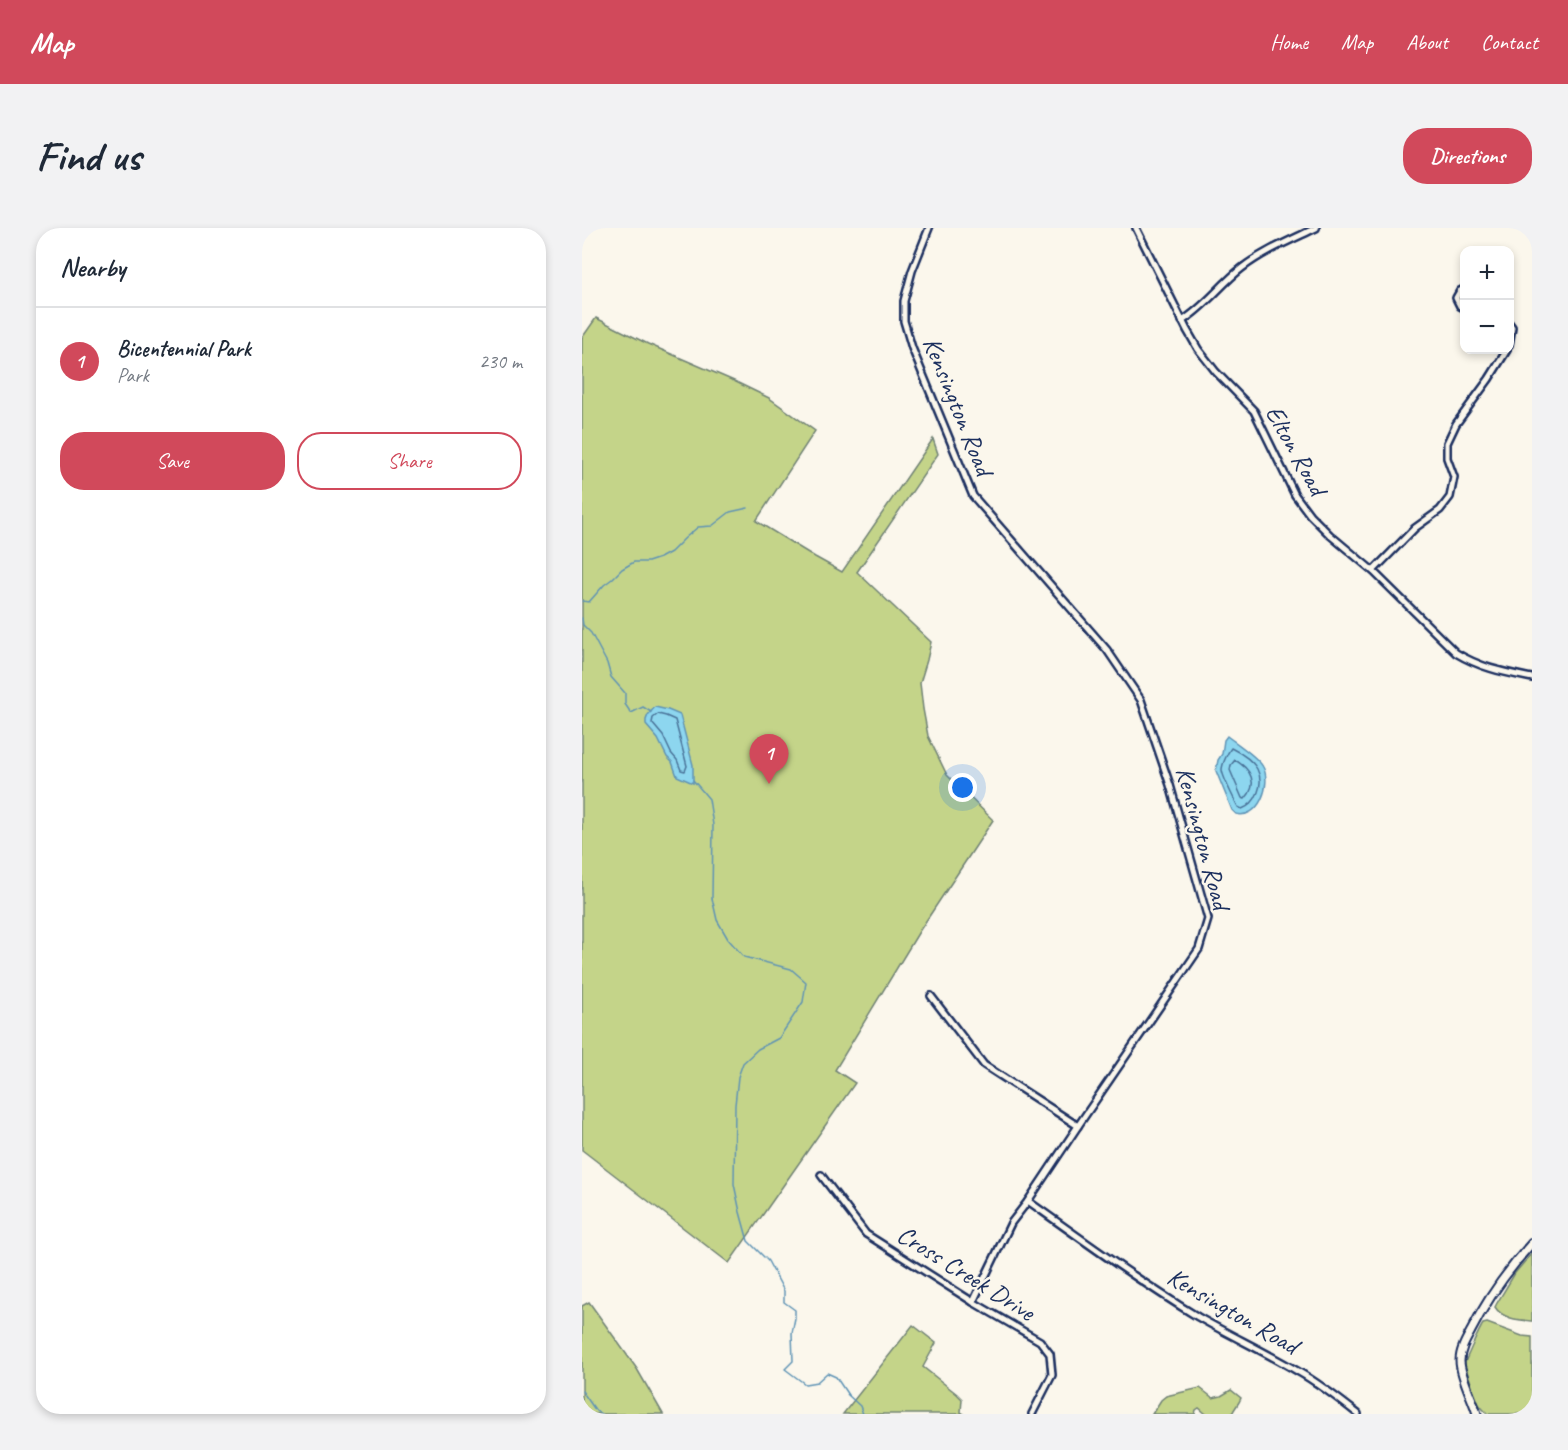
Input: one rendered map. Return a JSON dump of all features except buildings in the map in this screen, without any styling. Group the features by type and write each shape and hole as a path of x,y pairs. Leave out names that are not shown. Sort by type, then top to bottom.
{"street":[{"name":"Kensington Road","path":"929,228 912,271 904,301 904,321 912,348 973,496 1107,650 1141,699 1170,785 1208,919 1199,949 1028,1201 1174,1302 1298,1372 1330,1392 1358,1414"},
{"name":"Elton Road","path":"1136,228 1199,351 1254,411 1295,495 1310,515 1373,571 1456,653 1484,667 1532,678"},
{"path":"1182,321 1192,315 1256,257 1316,228"},
{"path":"1460,291 1456,298 1460,306"},
{"path":"1373,571 1415,528 1440,510 1450,497 1454,477 1447,458 1447,443 1456,424 1505,354"},
{"path":"931,996 984,1065 1078,1126"},
{"name":"Cross Creek Drive","path":"821,1175 866,1233 973,1302 1040,1341 1050,1354 1052,1375 1032,1414"},
{"path":"973,1302 1011,1223 1028,1201"},
{"path":"1477,1414 1460,1369 1462,1348 1498,1286 1532,1243"}],"green space":[{"path":"596,318 769,398 815,431 756,521 842,572 933,439 938,454 857,572 931,642 920,683 928,736 947,775 993,820 920,930 835,1070 855,1083 729,1263 582,1150 582,338"},
{"path":"1532,1253 1532,1321 1506,1316 1495,1307 1515,1273"},
{"path":"589,1302 637,1369 663,1414 582,1414 582,1306"},
{"path":"1487,1323 1522,1336 1532,1337 1532,1414 1488,1414 1477,1402 1465,1363 1481,1327"},
{"path":"913,1325 936,1343 923,1367 962,1399 961,1412 964,1414 843,1414"},
{"path":"1200,1388 1213,1398 1231,1390 1241,1398 1232,1414 1206,1414 1199,1408 1195,1414 1152,1414 1166,1396"}],"water":[{"path":"655,707 680,715 693,765 693,783 677,776 672,762 646,725 648,715"},
{"path":"1227,736 1257,759 1265,774 1266,782 1262,799 1251,812 1244,814 1236,814 1232,810 1216,771"}],"waterway":[{"path":"582,601 589,602 604,585 634,562 648,562 660,558 671,552 698,527 712,526 730,512 748,508"},
{"path":"582,618 583,625 591,633 607,663 611,677 625,693 625,704 631,713 643,707 651,712"},
{"path":"693,780 709,799 713,825 712,898 717,920 728,939 744,957 791,969 806,982 803,1002 779,1038 758,1049 743,1063 738,1077 735,1105 734,1184 740,1212 748,1241 768,1261 784,1291 784,1302 795,1310 792,1333 793,1361 785,1369 805,1384 817,1382 827,1373 836,1377 848,1395 860,1406 863,1414"},
{"path":"582,1391 596,1411 601,1414"}],"place":[{"name":"Bicentennial Park","path":"769,784"}]}
